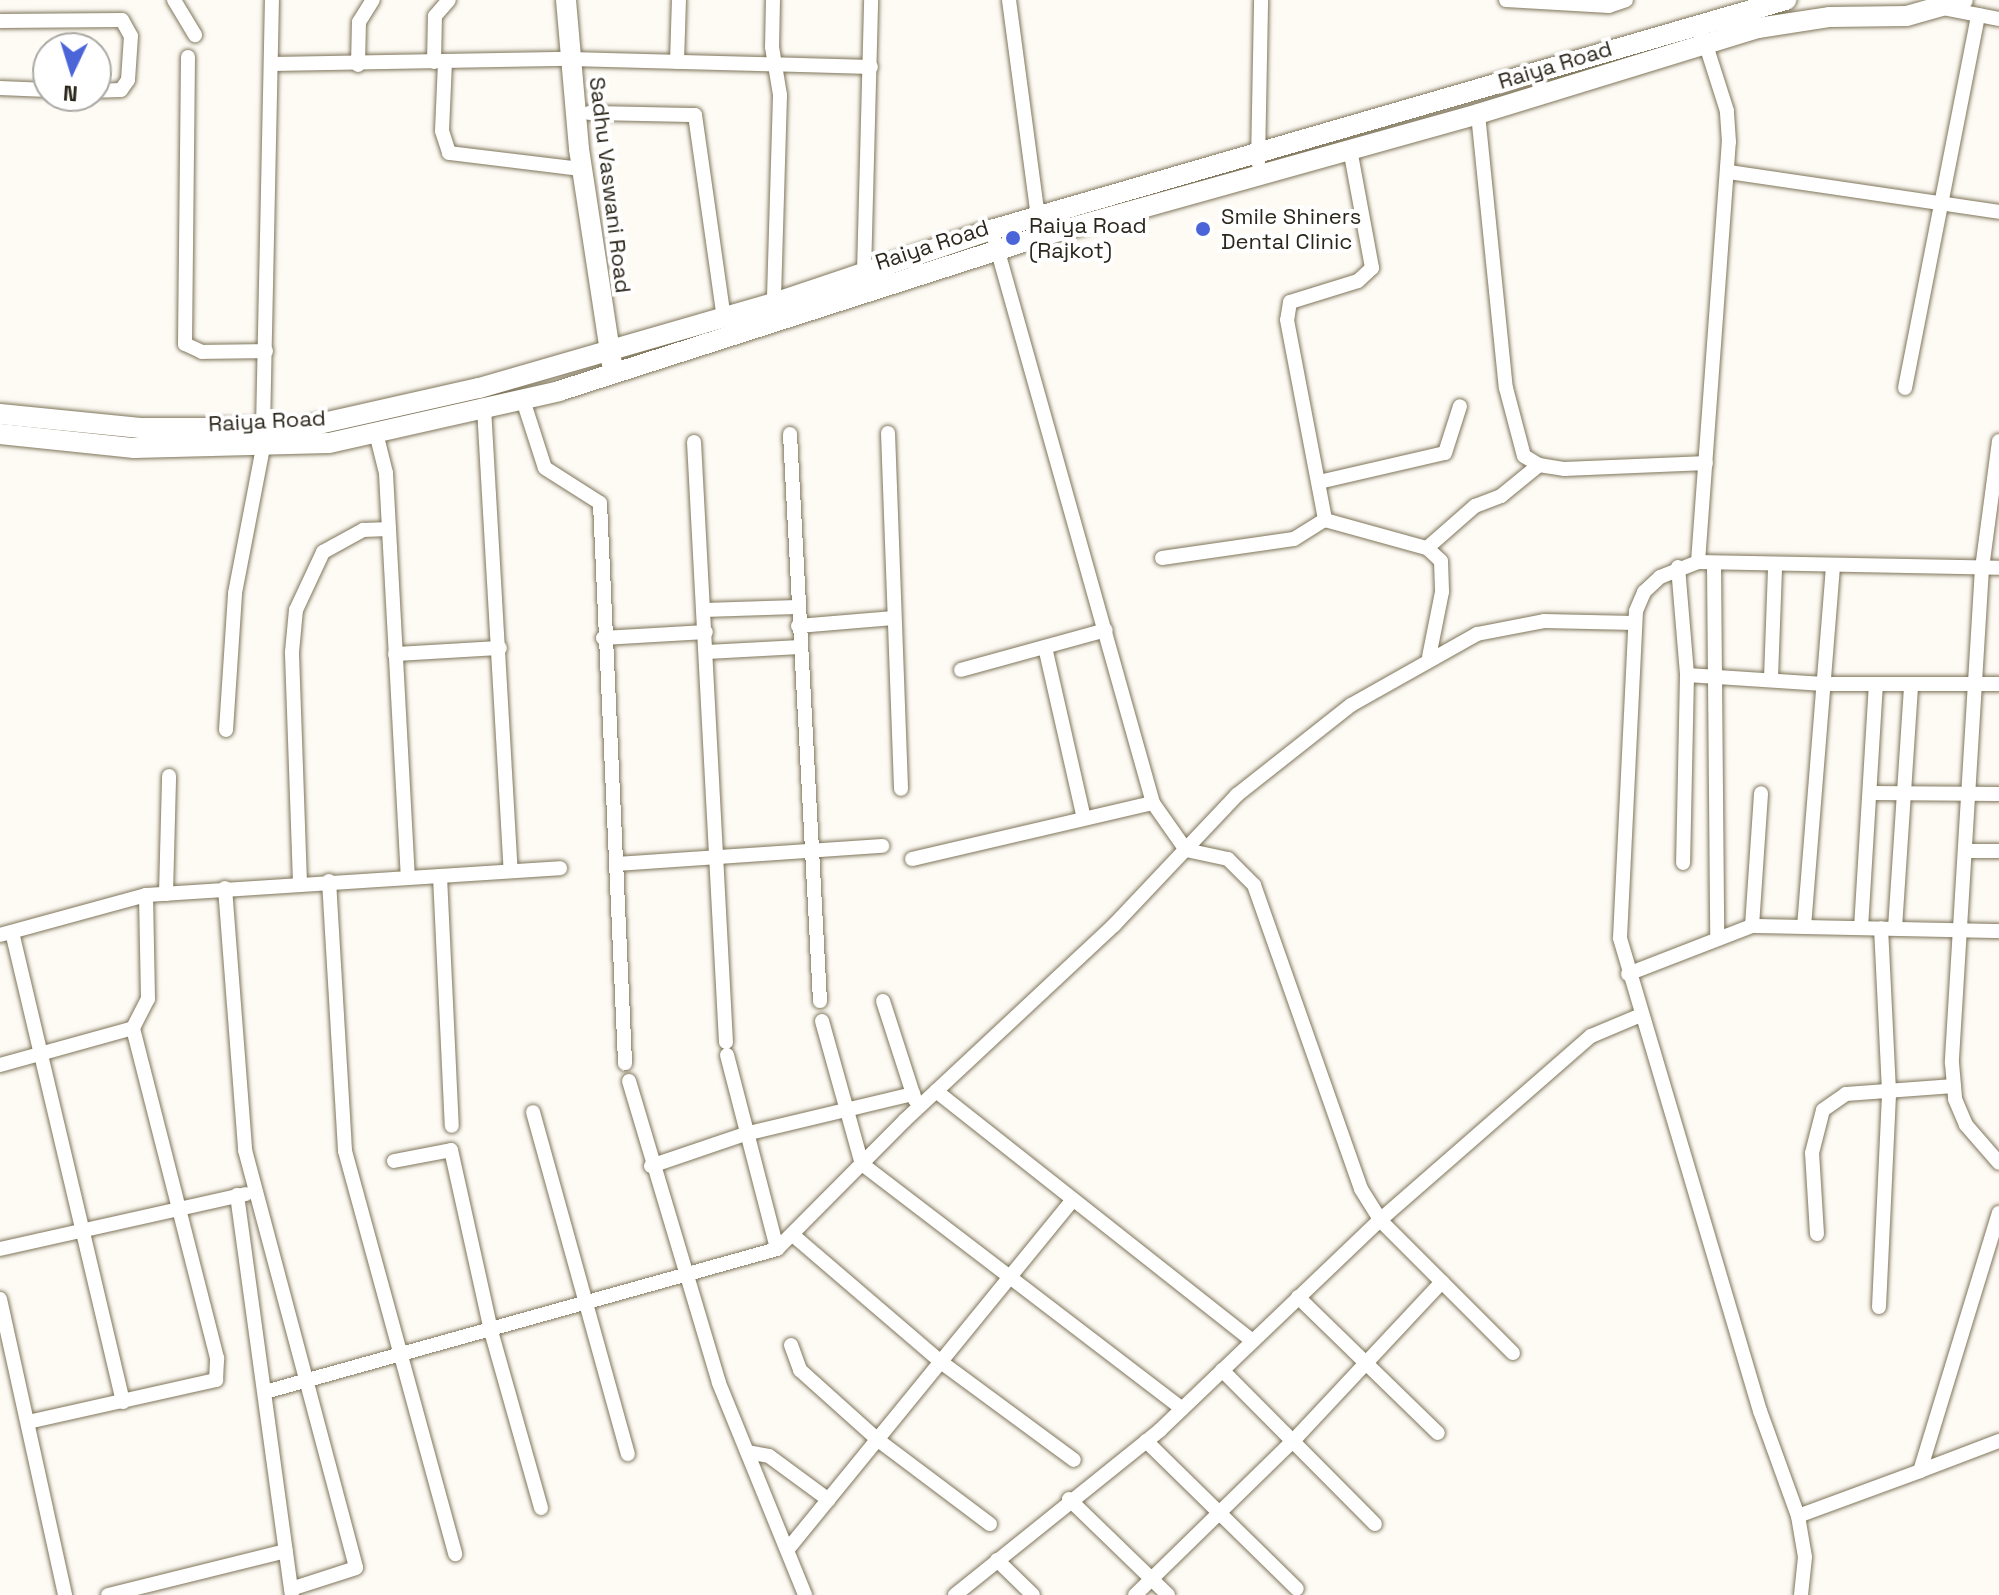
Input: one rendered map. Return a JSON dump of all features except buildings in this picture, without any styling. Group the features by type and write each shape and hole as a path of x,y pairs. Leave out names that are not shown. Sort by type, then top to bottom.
{"street":[{"path":"174,0 195,35"},
{"path":"226,730 235,593 263,438 272,0"},
{"path":"358,65 359,22 373,0"},
{"path":"449,0 435,16 442,131 449,153 582,169"},
{"name":"Sadhu Vaswani Road","path":"566,0 582,169 608,354 615,374"},
{"path":"677,62 679,0"},
{"path":"773,0 780,95 774,303"},
{"path":"864,273 871,0"},
{"path":"1009,0 1038,216"},
{"path":"1258,164 1261,0"},
{"path":"1506,0 1609,6 1626,0"},
{"name":"Raiya Road","path":"0,414 329,443 523,400 615,374 994,240 1038,216 1258,164 1350,149 1478,114 1702,35 1744,6 1786,0"},
{"name":"Raiya Road","path":"0,434 134,448 263,438 608,354 864,273 994,240 1702,35 1787,21 1907,16 1963,0"},
{"path":"1942,8 1999,19"},
{"path":"1905,388 1938,202 1978,15"},
{"path":"0,21 122,20 131,36 128,80 121,90 112,90"},
{"path":"1702,35 1727,111 1729,172 1706,463 1706,563 1718,678 1717,936"},
{"path":"188,57 185,344 202,352 266,351"},
{"path":"272,64 358,65 570,59 871,67"},
{"path":"0,88 32,89"},
{"path":"589,113 695,115 724,318"},
{"path":"1478,114 1506,388 1517,442 1524,456 1539,465 1706,463"},
{"path":"1325,520 1287,311 1290,302 1358,281 1372,268 1350,149"},
{"path":"1729,172 1999,212"},
{"path":"994,240 1153,803 1186,850 1228,859 1254,885 1348,1158 1380,1220 1513,1353"},
{"path":"523,400 545,468 600,503 603,638 625,1063"},
{"path":"1319,482 1445,453 1460,406"},
{"path":"484,408 511,870"},
{"path":"376,433 386,473 408,877"},
{"path":"888,433 901,789"},
{"path":"790,434 820,1001"},
{"path":"1999,441 1982,568 1962,929 1953,1015 1954,1086 1966,1125 1999,1163"},
{"path":"694,442 727,1048 745,1134 777,1249"},
{"path":"1427,548 1475,506 1501,496 1539,465"},
{"path":"1162,558 1294,539 1325,520 1427,548 1441,561 1444,574 1429,657"},
{"path":"300,883 292,652 296,610 323,552 363,530 389,529"},
{"path":"1801,1595 1805,1557 1798,1516 1760,1411 1628,974 1618,901 1635,623 1644,592 1678,567 1706,563 1775,567 1999,568"},
{"path":"1678,567 1687,675 1683,863"},
{"path":"1771,678 1775,567"},
{"path":"1804,927 1833,567"},
{"path":"704,610 797,607"},
{"path":"798,626 894,618"},
{"path":"651,1166 745,1134 847,1109 915,1101 936,1091 1114,925 1237,795 1351,705 1429,657 1477,634 1510,627 1589,619 1635,623"},
{"path":"961,670 1106,630"},
{"path":"603,638 706,632"},
{"path":"707,652 800,647"},
{"path":"1045,647 1084,819"},
{"path":"395,654 500,648"},
{"path":"1687,675 1771,678 1824,684 1999,684"},
{"path":"1861,928 1876,685"},
{"path":"1879,1307 1889,1091 1888,928 1911,685"},
{"path":"166,894 169,776"},
{"path":"1752,926 1761,793"},
{"path":"1871,793 1999,794"},
{"path":"912,859 1153,803"},
{"path":"616,864 719,860 882,846"},
{"path":"1967,851 1999,851"},
{"path":"123,1402 85,1229 41,1054 6,933 146,895 560,868"},
{"path":"440,876 452,1126"},
{"path":"329,881 345,1151 455,1554"},
{"path":"225,888 236,1073 254,1193 309,1380 356,1568 292,1592 237,1195"},
{"path":"28,1422 216,1380 217,1358 133,1028 148,999 146,895"},
{"path":"1628,974 1717,936 1752,926 1999,931"},
{"path":"883,1001 915,1101"},
{"path":"955,1595 1069,1499 1146,1441 1380,1220 1591,1036 1641,1015"},
{"path":"822,1021 862,1164 1008,1279 1182,1409"},
{"path":"0,1065 133,1028"},
{"path":"629,1081 684,1278 747,1452 805,1595"},
{"path":"1817,1234 1812,1153 1823,1110 1846,1094 1954,1086"},
{"path":"936,1091 1252,1341"},
{"path":"265,1392 586,1306 777,1249 794,1236 862,1164 915,1101"},
{"path":"533,1112 628,1454"},
{"path":"394,1161 451,1150 491,1331 541,1508"},
{"path":"0,1249 179,1206 254,1193"},
{"path":"788,1549 1073,1199"},
{"path":"1920,1471 1998,1219"},
{"path":"794,1236 941,1362 1074,1460"},
{"path":"1135,1595 1293,1441 1442,1282"},
{"path":"1298,1297 1438,1433"},
{"path":"0,1299 65,1595"},
{"path":"791,1345 800,1370 878,1440 990,1524"},
{"path":"1222,1370 1375,1524"},
{"path":"1146,1441 1297,1589"},
{"path":"1798,1516 1999,1441"},
{"path":"747,1452 769,1456 829,1500"},
{"path":"1069,1499 1168,1595"},
{"path":"108,1595 165,1588 286,1551"},
{"path":"997,1560 1033,1595"}],"place":[{"name":"Smile Shiners Dental Clinic","path":"1203,229"},
{"name":"Raiya Road (Rajkot)","path":"1013,238"}]}
